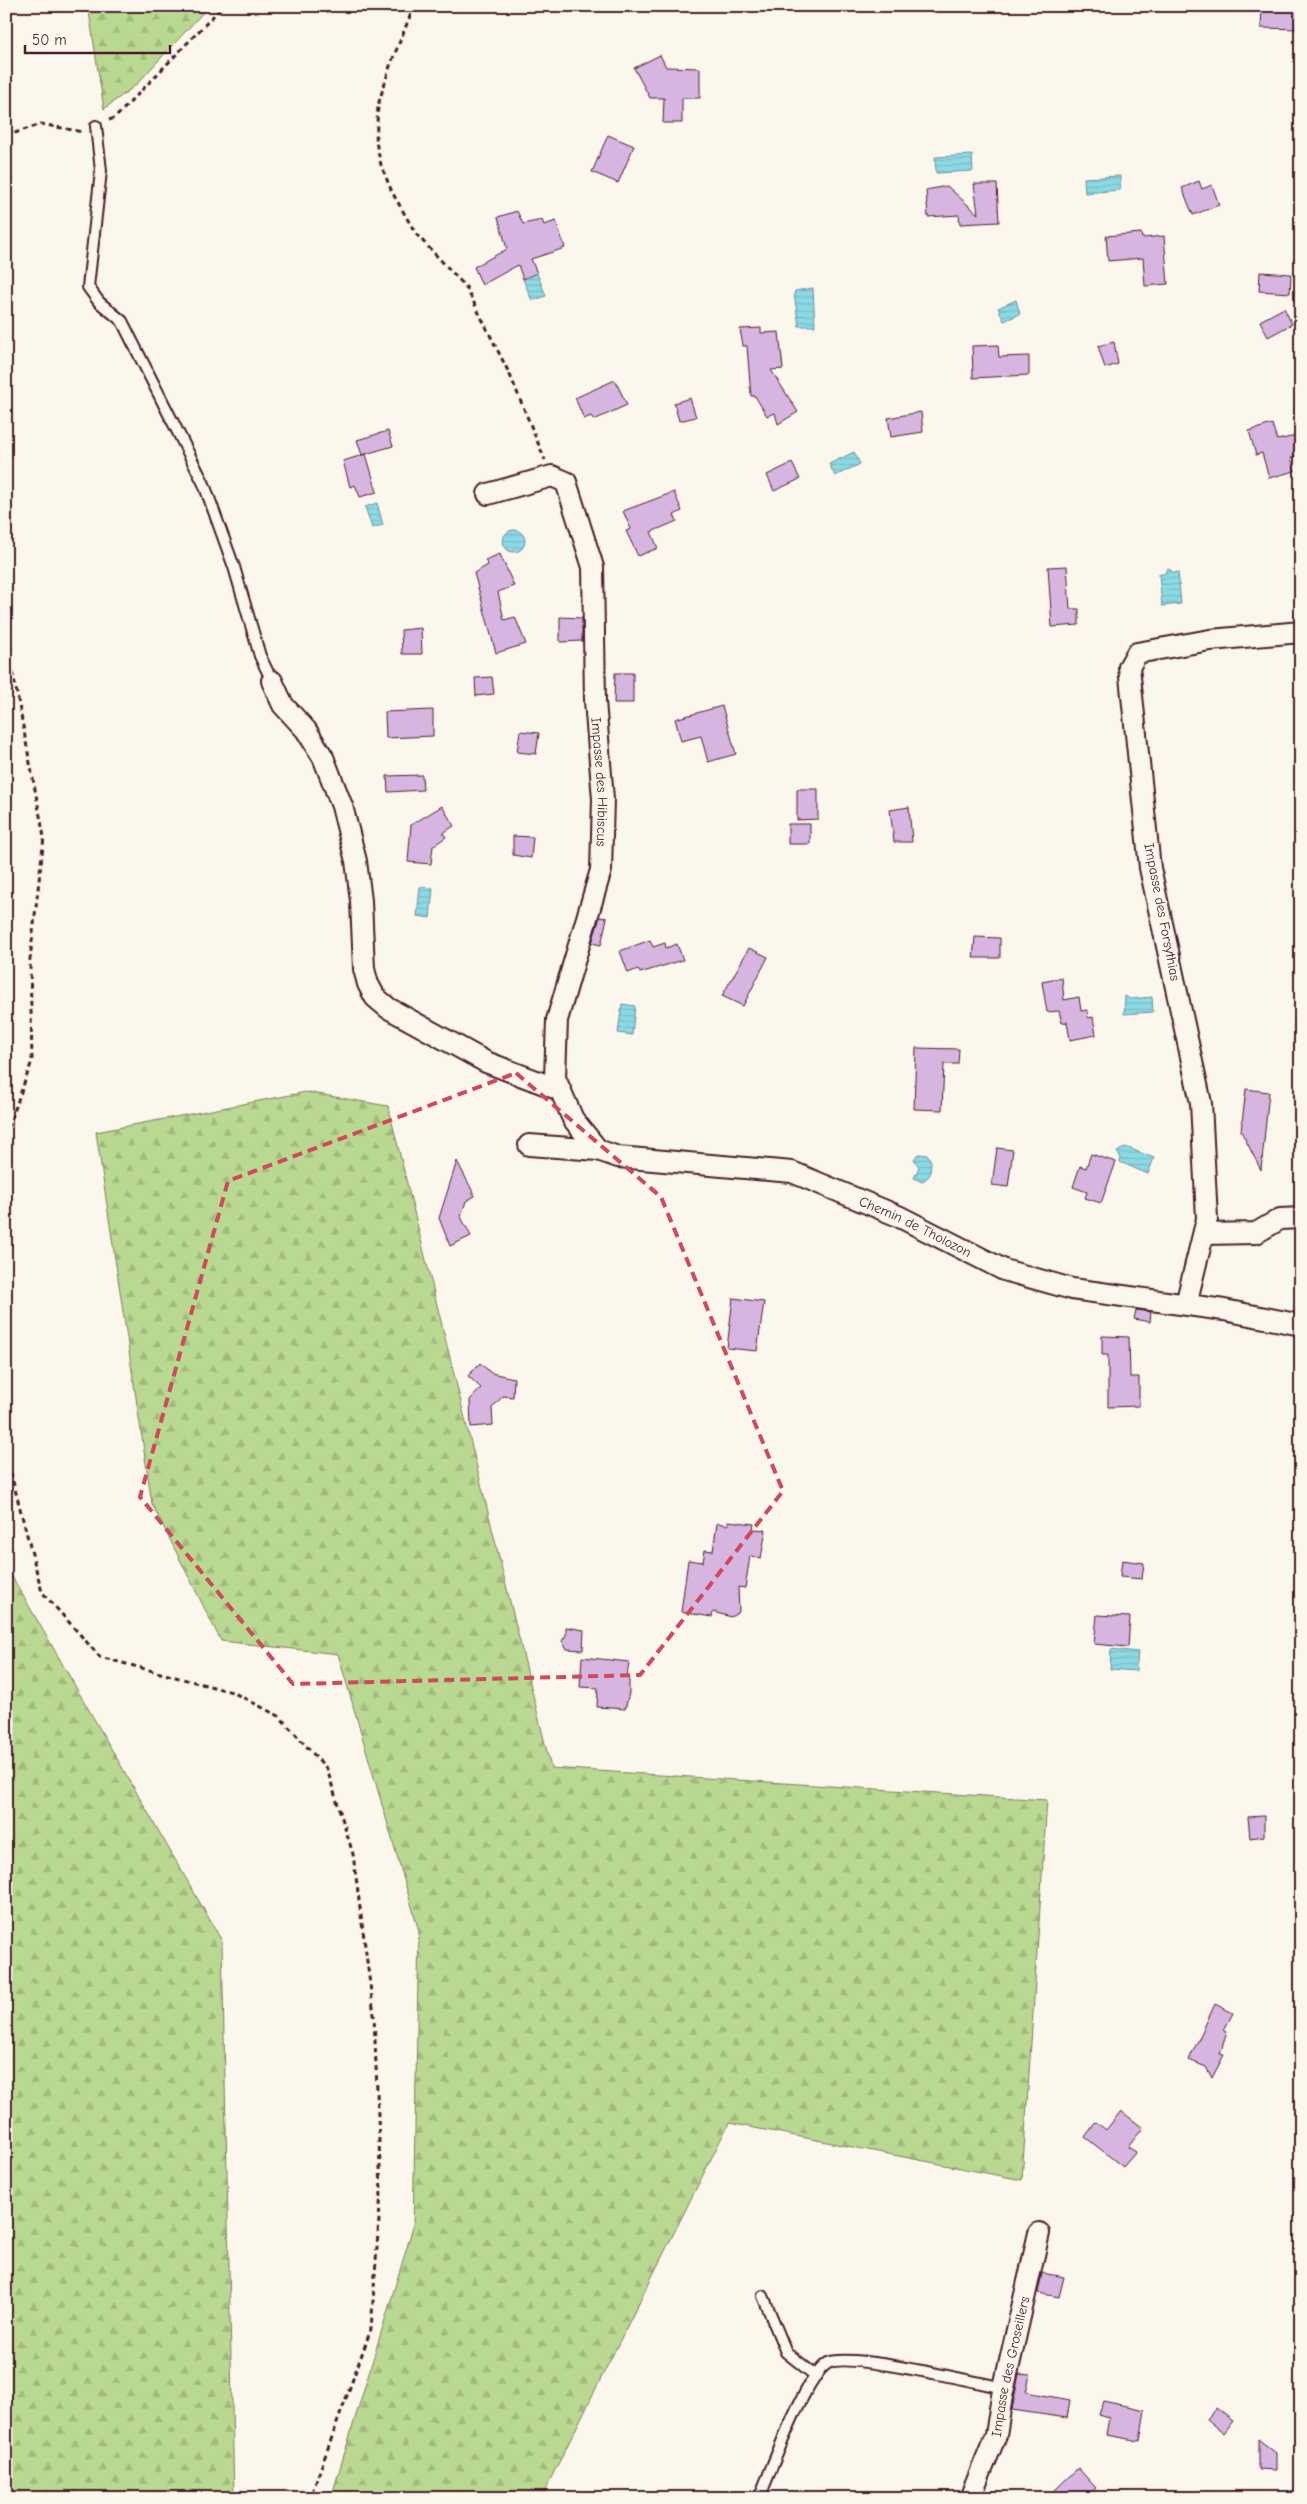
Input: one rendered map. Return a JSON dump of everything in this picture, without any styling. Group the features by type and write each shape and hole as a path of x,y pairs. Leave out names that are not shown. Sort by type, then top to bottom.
{"street":[{"path":"488,494 552,476"},
{"name":"Impasse des Hibiscus","path":"552,476 566,482 592,566 595,701 603,799 601,870 557,1020 555,1078 573,1119 598,1150"},
{"name":"Impasse des Forsythias","path":"1186,1304 1205,1234 1207,1219 1202,1103 1150,868 1129,667 1137,653 1210,640 1301,632"},
{"path":"272,681 283,705 306,730 323,757 342,806 356,861 361,901 364,970 375,997 388,1008 486,1062 560,1090"},
{"name":"Chemin de Tholozon","path":"529,1145 598,1150 618,1157 792,1172 898,1216 1004,1270 1072,1289 1186,1304 1301,1325"},
{"path":"1205,1234 1256,1233 1280,1219 1301,1218"},
{"name":"Impasse des Groseillers","path":"970,2498 996,2435 1004,2388 1039,2233"}],"lane":[{"path":"96,126 101,171 88,287 99,302 122,321 204,484 234,567 260,656 272,681"},
{"path":"763,2296 786,2352 816,2376"},
{"path":"759,2498 809,2384 828,2363 856,2359 1004,2388"}],"path":[{"path":"6,136 41,124 82,132 114,118 223,6"},
{"path":"414,6 390,66 378,105 376,142 381,165 392,192 416,234 466,288 510,375 552,476"},
{"path":"6,655 12,668 44,837 30,959 32,1061 6,1134"},
{"path":"6,1456 42,1592 100,1657 232,1692 279,1716 327,1769 353,1854 374,2015 381,2192 371,2329 310,2498"}],"highlighted area":[{"path":"516,1073 661,1197 783,1491 640,1675 293,1684 140,1497 228,1181"}],"green space":[{"path":"88,6 209,6 136,85 104,109"},
{"path":"306,1092 388,1106 551,1768 1047,1800 1022,2180 729,2123 541,2498 331,2498 413,2227 419,1931 338,1654 221,1641 152,1504 96,1132"},
{"path":"6,1566 222,1941 234,2498 6,2498"}],"water":[{"path":"972,155 973,171 936,173 935,157"},
{"path":"1120,176 1120,190 1085,193 1084,178"},
{"path":"537,273 546,296 532,301 523,279"},
{"path":"813,288 815,326 799,326 795,291"},
{"path":"1016,300 1020,314 1004,321 998,308"},
{"path":"854,452 860,464 835,476 829,464"},
{"path":"377,503 383,525 372,528 365,507"},
{"path":"510,530 518,530 525,537 525,545 518,552 510,552 503,545 503,537"},
{"path":"1168,568 1174,573 1178,572 1181,604 1162,606 1159,574 1164,574"},
{"path":"420,887 433,888 430,918 417,916"},
{"path":"1125,996 1130,999 1152,997 1153,1012 1124,1014"},
{"path":"622,1004 635,1006 632,1035 618,1033"},
{"path":"1126,1147 1154,1158 1148,1174 1120,1162 1121,1158 1117,1152"},
{"path":"918,1154 928,1155 931,1162 930,1175 922,1182 914,1178 919,1167 914,1159"},
{"path":"1111,1649 1138,1652 1136,1671 1110,1669"}],"building":[{"path":"1262,6 1301,6 1301,29 1261,28"},
{"path":"660,55 666,67 700,68 700,98 682,98 682,123 663,123 664,98 650,98 634,68"},
{"path":"608,135 634,146 618,183 592,172"},
{"path":"1199,181 1202,189 1212,185 1219,205 1193,215 1182,188"},
{"path":"974,184 997,184 999,222 960,224 959,215 928,217 926,190 947,186 978,214"},
{"path":"517,211 523,224 542,220 544,225 556,221 565,248 531,259 537,273 523,279 518,265 482,285 474,267 507,249 498,217"},
{"path":"1141,233 1142,238 1164,236 1168,284 1145,286 1143,258 1108,261 1106,236"},
{"path":"1260,272 1291,274 1290,293 1259,291"},
{"path":"1284,308 1292,324 1268,337 1260,321"},
{"path":"761,328 761,333 779,332 783,369 771,370 798,412 778,424 775,413 767,416 755,396 751,396 747,346 743,346 740,329"},
{"path":"1114,342 1118,364 1105,368 1098,346"},
{"path":"998,345 999,357 1029,356 1029,375 973,378 972,346"},
{"path":"615,380 627,405 594,420 591,416 584,419 575,398"},
{"path":"690,398 696,417 679,421 674,403"},
{"path":"921,412 923,432 891,437 888,418"},
{"path":"1272,424 1277,440 1296,436 1301,455 1291,458 1295,471 1269,478 1262,453 1256,455 1249,431"},
{"path":"388,431 393,446 362,455 357,440"},
{"path":"366,454 377,492 360,497 355,485 350,487 343,461"},
{"path":"792,463 800,479 774,491 767,475"},
{"path":"674,492 682,511 674,515 677,521 651,532 658,548 638,556 626,531 631,529 623,511"},
{"path":"500,554 514,586 498,592 504,620 515,617 526,644 496,653 474,573 488,565 485,560"},
{"path":"1067,566 1070,609 1079,609 1079,625 1052,627 1048,567"},
{"path":"560,617 582,618 582,641 560,642"},
{"path":"421,628 422,654 402,654 401,630"},
{"path":"615,673 633,673 633,703 614,703"},
{"path":"492,677 494,694 476,696 475,678"},
{"path":"722,706 736,754 708,762 701,736 681,741 675,719"},
{"path":"433,710 433,736 386,738 385,712"},
{"path":"520,731 539,733 536,754 517,752"},
{"path":"422,775 423,790 388,792 387,776"},
{"path":"797,789 818,789 818,819 797,820"},
{"path":"442,806 454,826 443,833 446,837 433,846 431,864 408,862 411,825"},
{"path":"909,807 912,842 894,842 890,810"},
{"path":"788,824 810,824 810,844 788,844"},
{"path":"513,836 533,837 531,858 513,855"},
{"path":"600,917 607,918 601,945 592,943"},
{"path":"975,937 1000,938 1000,958 973,958"},
{"path":"650,940 653,947 665,943 666,948 677,944 683,960 640,973 638,969 628,973 620,951"},
{"path":"749,948 768,957 743,1006 722,996"},
{"path":"1062,978 1064,1000 1079,997 1081,1011 1087,1010 1088,1018 1093,1017 1096,1035 1070,1040 1067,1022 1062,1023 1059,1011 1047,1012 1042,982"},
{"path":"916,1048 959,1049 958,1064 944,1064 942,1110 914,1109"},
{"path":"1246,1089 1269,1092 1261,1170 1241,1131"},
{"path":"997,1148 1013,1150 1008,1187 992,1185"},
{"path":"1091,1154 1116,1162 1101,1203 1085,1198 1087,1192 1073,1187 1080,1166 1086,1168"},
{"path":"457,1161 475,1196 466,1201 461,1217 471,1236 450,1246 439,1218"},
{"path":"733,1298 764,1302 757,1351 727,1348"},
{"path":"1136,1310 1151,1312 1150,1322 1134,1319"},
{"path":"1102,1336 1129,1337 1130,1377 1139,1377 1139,1406 1108,1407 1108,1355 1102,1355"},
{"path":"480,1363 491,1373 514,1378 513,1397 503,1396 492,1408 493,1425 471,1427 470,1400 481,1388 468,1376"},
{"path":"728,1521 754,1524 753,1529 766,1530 761,1558 750,1556 745,1588 738,1587 739,1612 731,1617 713,1612 712,1617 681,1612 688,1560 703,1562 705,1550 713,1551 717,1523 728,1525"},
{"path":"1122,1560 1144,1563 1142,1579 1120,1577"},
{"path":"1097,1615 1130,1617 1128,1647 1094,1644"},
{"path":"566,1627 584,1630 583,1650 567,1649 562,1641 566,1635"},
{"path":"582,1657 629,1662 627,1677 629,1677 629,1693 625,1709 597,1707 598,1688 580,1687"},
{"path":"1264,1816 1264,1836 1250,1838 1248,1817"},
{"path":"1215,2004 1233,2013 1224,2030 1227,2032 1220,2054 1224,2055 1212,2078 1206,2067 1189,2060"},
{"path":"1121,2111 1143,2128 1128,2147 1136,2152 1123,2167 1085,2137 1096,2122 1106,2130"},
{"path":"1042,2273 1064,2277 1059,2297 1038,2293"},
{"path":"1019,2374 1030,2375 1026,2392 1070,2400 1067,2418 1012,2410"},
{"path":"1103,2401 1145,2410 1140,2441 1106,2435 1109,2418 1099,2415"},
{"path":"1216,2408 1233,2421 1224,2433 1207,2419"},
{"path":"1258,2439 1276,2453 1276,2470 1258,2469"},
{"path":"1078,2468 1096,2488 1086,2498 1064,2498 1055,2490"}]}
